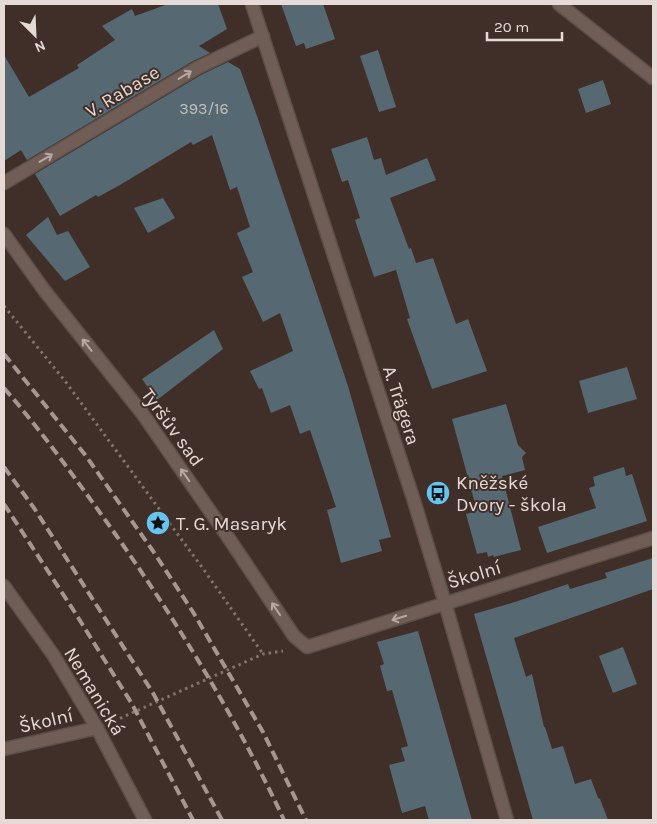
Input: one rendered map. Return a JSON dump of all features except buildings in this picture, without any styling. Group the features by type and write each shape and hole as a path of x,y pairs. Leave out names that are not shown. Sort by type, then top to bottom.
{"street":[{"name":"A. Trägera","path":"252,4 414,501 507,820"},
{"path":"559,4 653,78"},
{"name":"V. Rabase","path":"4,183 197,68 263,36"},
{"name":"Tyršův sad","path":"4,234 44,290 142,413 294,636 307,647"},
{"name":"Školní","path":"307,647 653,538"},
{"name":"Nemanická","path":"4,586 54,656 97,728 146,820"},
{"name":"Školní","path":"4,749 97,728"}],"path":[{"path":"4,306 65,380 263,654"},
{"path":"97,728 263,654 307,647"}],"railway":[{"path":"4,354 86,456 153,551 193,612 263,732 306,820"},
{"path":"4,388 78,482 152,587 222,701 265,780 284,820"},
{"path":"4,467 34,508 153,693 222,820"},
{"path":"4,504 132,704 193,820"}],"place":[{"name":"Kněžské Dvory - škola","path":"438,493"},
{"name":"T. G. Masaryk","path":"158,523"}]}
